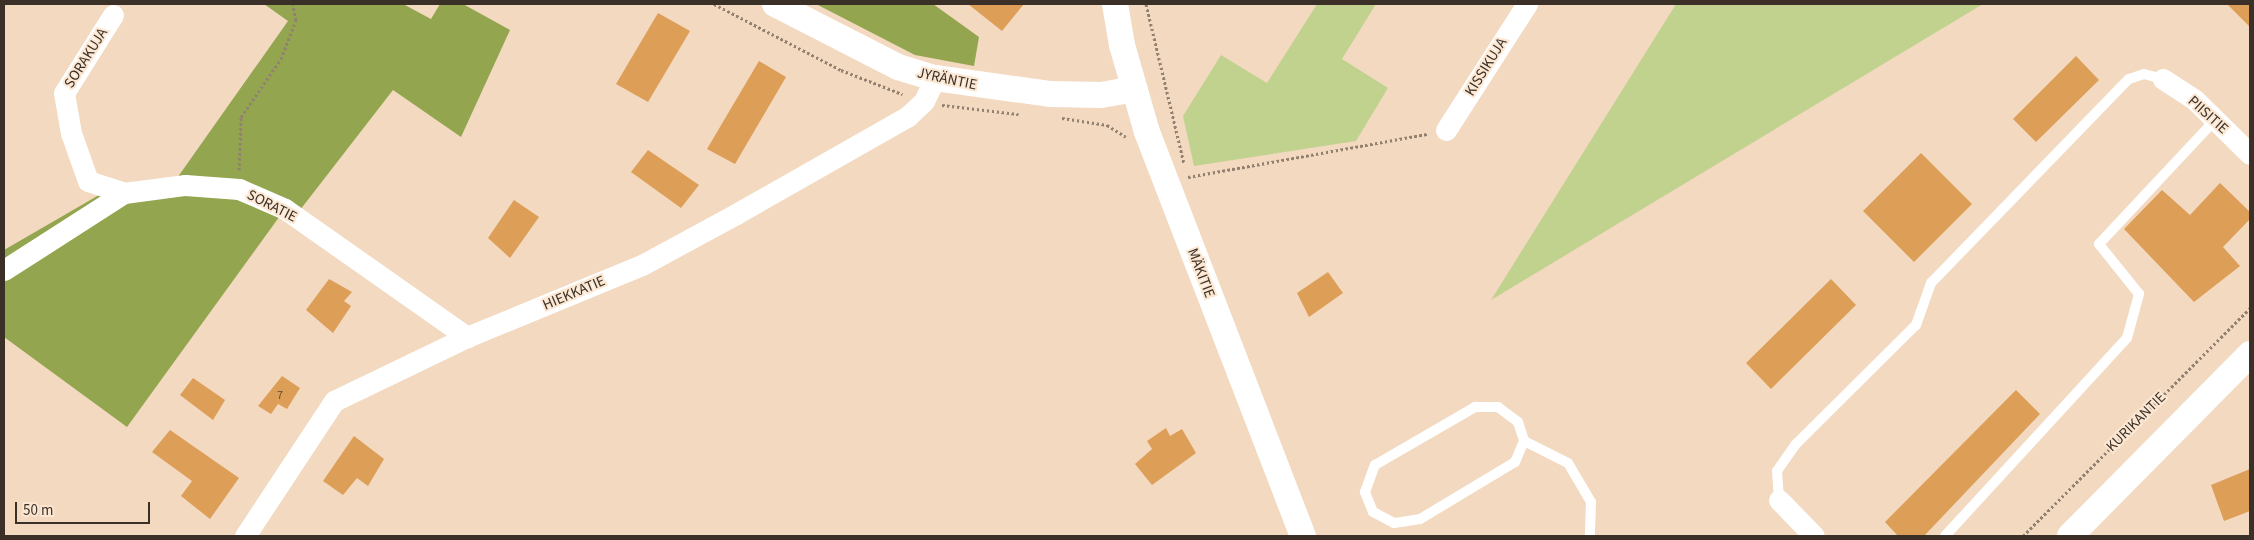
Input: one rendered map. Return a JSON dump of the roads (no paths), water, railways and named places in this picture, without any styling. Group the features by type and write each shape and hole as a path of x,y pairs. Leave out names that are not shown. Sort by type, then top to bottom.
{"street":[{"name":"JYRÄNTIE","path":"776,4 898,67 934,78 1051,94 1101,95 1134,88"},
{"name":"MÄKITIE","path":"1115,4 1134,88 1303,536"},
{"name":"KISSIKUJA","path":"1446,130 1527,4"},
{"name":"SORAKUJA","path":"113,15 64,93 71,133 88,181 124,193"},
{"name":"HIEKKATIE","path":"245,536 334,401 467,337 642,264 736,214 908,117 924,101 934,78"},
{"name":"PIISITIE","path":"2164,79 2215,120 2250,154"},
{"name":"SORATIE","path":"4,270 124,193 185,186 232,189 286,209 467,337"},
{"path":"2070,536 2250,354"},
{"path":"1779,500 1814,536"}],"lane":[{"path":"1779,500 1776,472 1795,445 1916,324 1931,283 2129,79 2144,74 2164,79"},
{"path":"1945,536 2127,338 2139,294 2099,244 2215,120"},
{"path":"1524,441 1515,462 1420,519 1394,523 1373,512 1365,492 1375,465 1475,407 1498,407 1518,422 1524,441 1568,463 1590,502 1590,536"}]}
